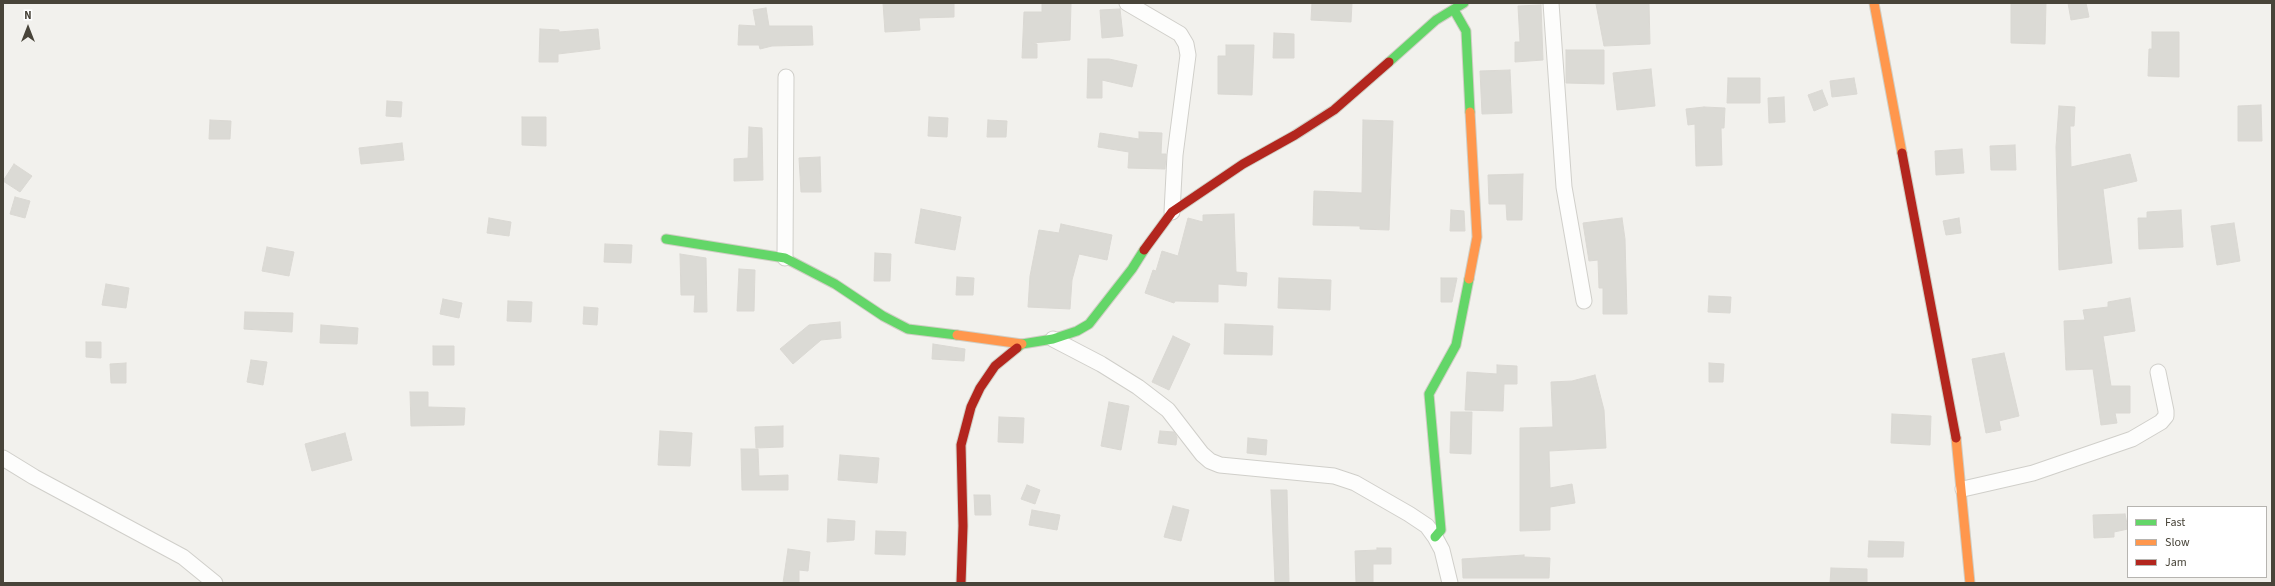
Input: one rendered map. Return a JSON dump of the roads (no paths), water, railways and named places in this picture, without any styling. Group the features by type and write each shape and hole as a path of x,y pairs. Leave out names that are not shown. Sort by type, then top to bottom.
{"street":[{"path":"1127,3 1180,34 1186,44 1188,55 1175,155 1172,212"},
{"path":"666,239 785,258 834,284 883,316 908,329 1022,344 1053,339 1077,331 1089,324 1100,312 1132,269 1152,236 1172,212 1243,164 1295,135 1334,110 1436,20 1464,3"},
{"path":"1551,3 1564,187 1584,302"},
{"path":"1874,3 1958,449 1963,489 1970,583"},
{"path":"1435,537 1441,530 1429,394 1456,345 1477,237 1466,31 1454,10"},
{"path":"785,258 786,77"},
{"path":"1053,339 1100,364 1150,396 1168,410 1202,454 1210,461 1220,465 1334,476 1355,483 1409,514 1427,526 1435,537 1442,550 1450,583"},
{"path":"961,583 963,526 961,445 965,426 980,388 995,366 1022,344"},
{"path":"1963,489 2033,473 2132,439 2161,422 2166,416 2166,411 2158,372"},
{"path":"3,458 34,477 183,557 215,583"}]}
